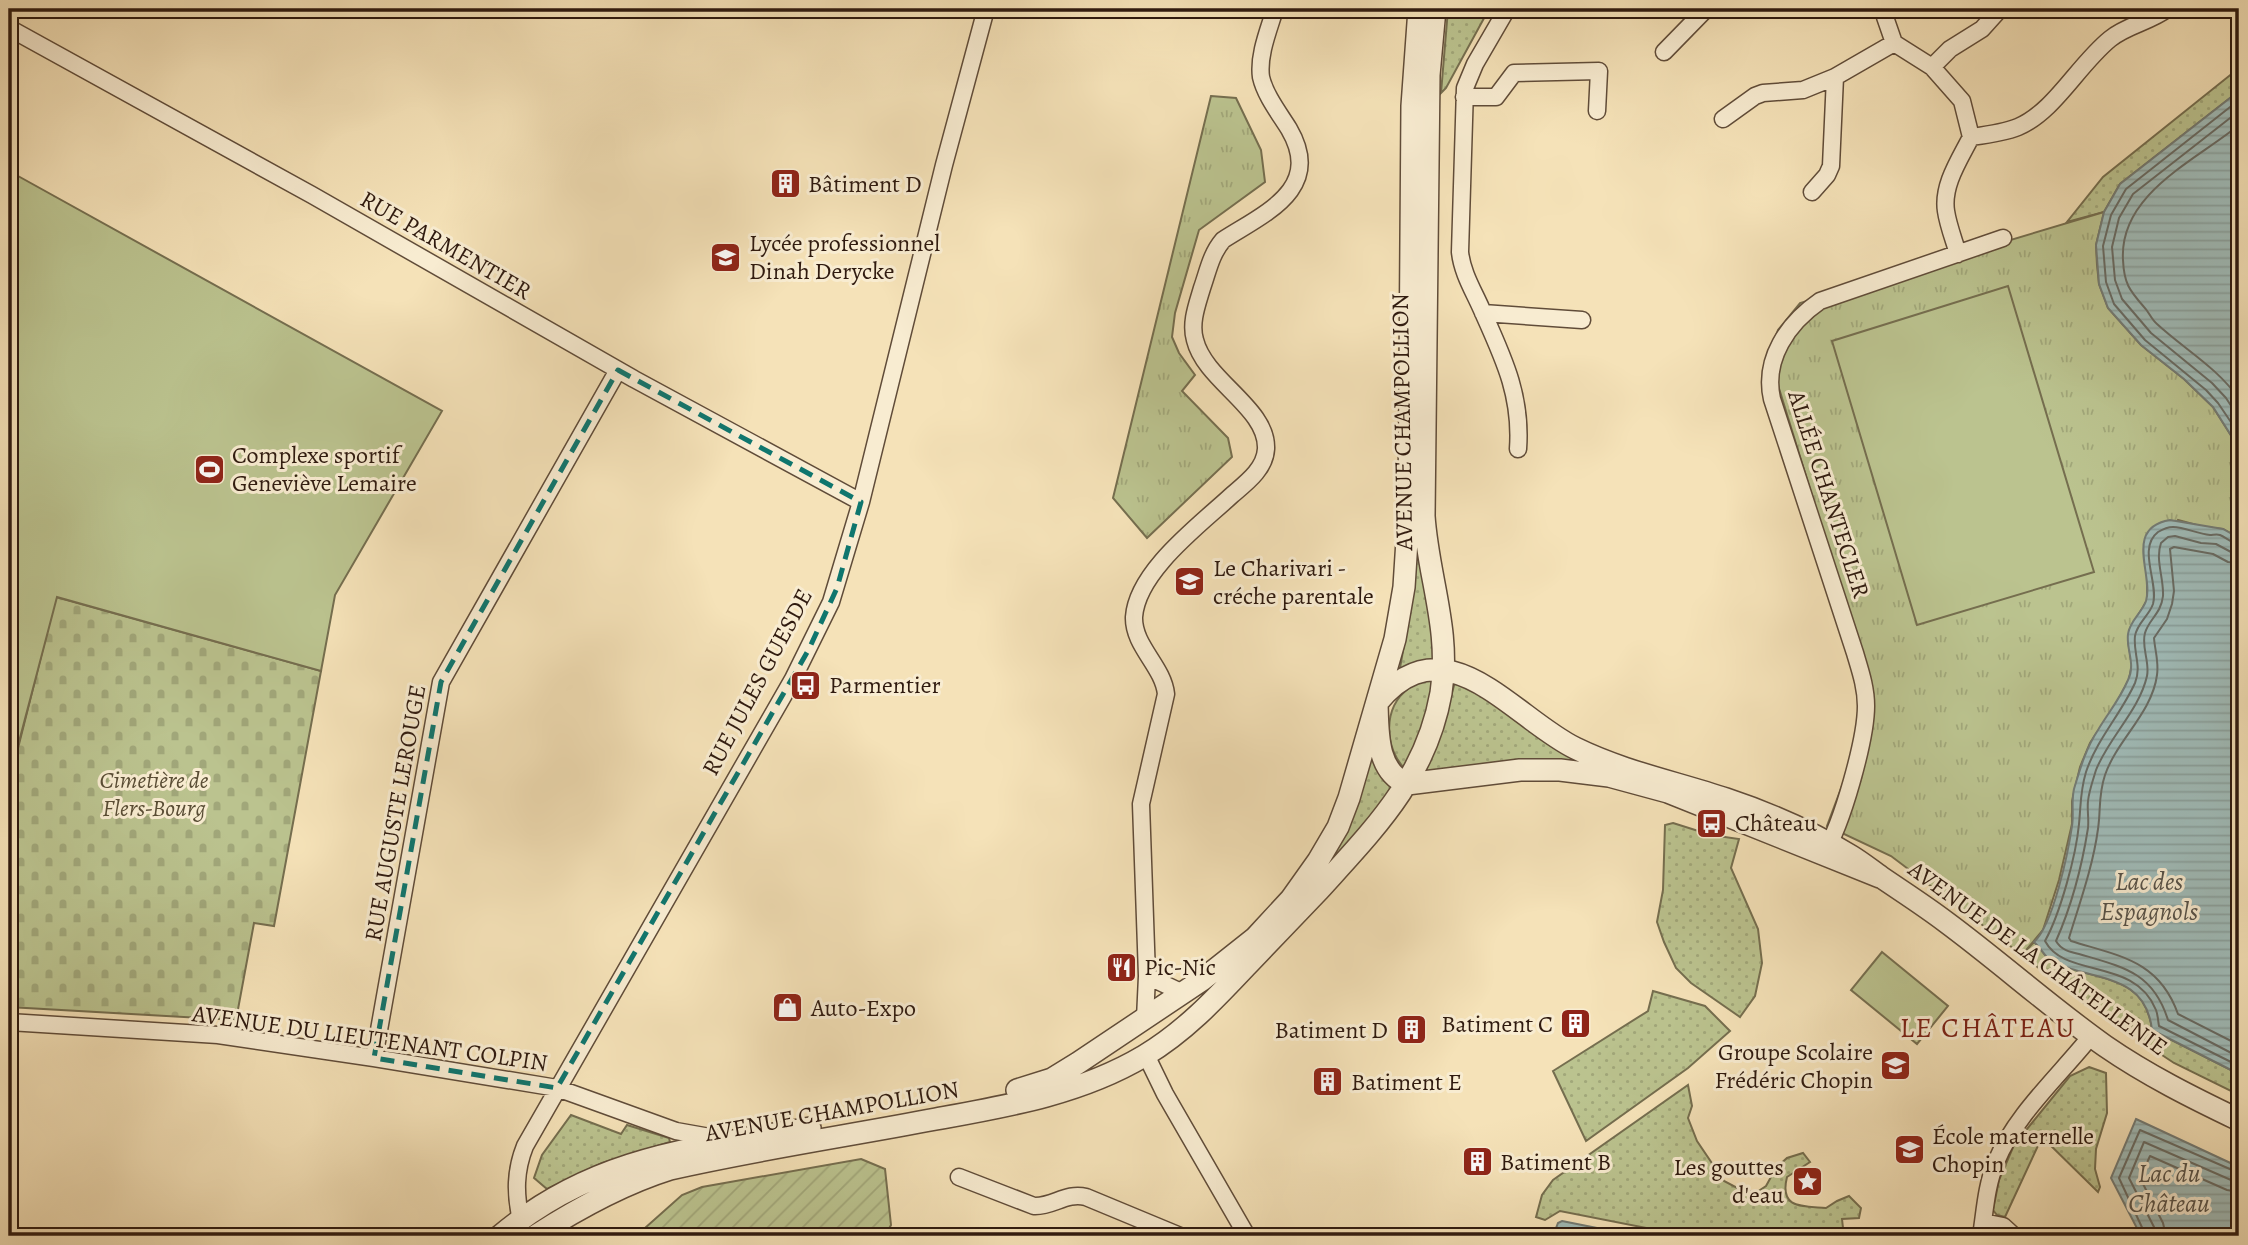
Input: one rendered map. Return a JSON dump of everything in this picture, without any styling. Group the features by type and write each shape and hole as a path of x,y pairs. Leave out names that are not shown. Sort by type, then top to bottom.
{"street":[{"name":"RUE JULES GUESDE","path":"529,1231 516,1195 516,1176 519,1160 535,1126 809,649 836,588 861,502 944,165 986,9"},
{"path":"1247,1236 1165,1094 1146,1055 1142,1040 1147,976 1141,804 1166,694 1163,682 1135,631 1134,614 1140,594 1149,579 1175,548 1258,471 1266,450 1261,428 1252,413 1214,374 1200,353 1193,327 1195,311 1216,248 1223,240 1280,203 1296,181 1300,155 1295,140 1265,90 1261,70 1275,9"},
{"name":"AVENUE CHAMPOLLION","path":"529,1231 557,1195 607,1171 670,1153 989,1096 1052,1079 1231,959 1286,905 1314,868 1343,814 1377,703 1401,608 1407,554 1412,106 1419,9"},
{"name":"AVENUE CHAMPOLLION","path":"529,1231 646,1176 670,1169 1022,1103 1102,1077 1146,1055 1182,1029 1226,990 1380,822 1408,784 1423,753 1434,723 1443,670 1441,613 1427,545 1424,503 1428,98 1435,9"},
{"path":"1507,9 1468,78 1464,97 1460,252 1461,263 1514,389 1519,419 1518,449"},
{"path":"1664,52 1706,9"},
{"path":"1885,9 1887,28 1894,43 1932,67 1962,100 1971,137 1951,179 1945,200 1958,254"},
{"path":"1932,67 1950,50 1982,29 2000,9"},
{"path":"1971,137 2014,129 2034,118 2045,110 2077,71 2109,39 2167,9"},
{"name":"RUE PARMENTIER","path":"9,28 301,188 618,370 861,502"},
{"path":"1723,119 1755,96 1803,90 1835,77 1894,43"},
{"path":"1464,97 1496,97 1514,73 1599,71 1597,111"},
{"path":"1812,192 1831,166 1835,77"},
{"name":"ALLÉE CHANTECLER","path":"1826,849 1842,811 1862,734 1865,693 1855,653 1772,399 1772,367 1788,330 1820,301 2003,238"},
{"path":"1483,313 1582,320"},
{"name":"RUE AUGUSTE LEROUGE","path":"374,1058 441,682 618,370"},
{"name":"AVENUE DE LA CHÂTELLENIE","path":"1377,703 1390,688 1408,676 1426,670 1454,671 1486,686 1575,748 1606,762 1740,804 1826,849"},
{"path":"1377,703 1378,734 1383,757 1396,778 1408,784"},
{"name":"AVENUE DE LA CHÂTELLENIE","path":"1408,784 1520,770 1560,770 1609,776 1668,792 1858,860 1945,920 2091,1036 2155,1077 2239,1120"},
{"path":"1147,976 1183,993"},
{"name":"AVENUE DU LIEUTENANT COLPIN","path":"9,1022 218,1035 557,1088"},
{"path":"2014,1236 2003,1226 1982,1229 1991,1176 2004,1144 2018,1124 2091,1036"},
{"name":"AVENUE CHAMPOLLION","path":"557,1088 677,1131 734,1142"},
{"path":"959,1177 1034,1206 1047,1205 1072,1195 1086,1197 1180,1236"},
{"path":"500,1236 529,1231"}],"highlighted area":[{"path":"618,370 861,502 837,588 809,649 557,1088 374,1058 441,682"}],"green space":[{"path":"1448,9 1489,9 1441,93"},
{"path":"2239,68 2239,91 2120,184 2104,212 2067,222 2103,177"},
{"path":"1211,96 1236,98 1261,150 1265,182 1199,230 1175,313 1172,337 1179,353 1195,375 1182,391 1228,438 1232,457 1147,538 1113,498"},
{"name":"Complexe sportif Geneviève Lemaire","path":"9,171 442,411 335,595 321,671 57,597 10,776"},
{"path":"2104,212 2096,245 2099,284 2108,308 2141,345 2184,379 2213,407 2239,448 2239,538 2223,529 2178,520 2147,585 2147,600 2130,628 2128,642 2132,664 2129,679 2090,743 2080,767 2072,801 2072,824 2059,880 2043,930 2022,955 1891,856 1827,826 1846,775 1870,684 1769,356 1778,330 1800,303"},
{"path":"2008,286 2094,572 1917,625 1832,341"},
{"path":"1418,523 1436,662 1400,668 1408,622"},
{"name":"Cimetière de Flers-Bourg","path":"56,597 321,671 274,926 254,923 236,1020 9,1007 9,776"},
{"path":"1434,677 1426,720 1406,770 1393,751 1390,717 1400,696 1414,685"},
{"path":"1460,681 1600,771 1422,776 1441,732 1455,682"},
{"path":"1374,734 1396,788 1311,890"},
{"path":"1673,823 1711,835 1739,839 1731,868 1758,929 1762,963 1755,996 1740,1017 1691,983 1676,968 1657,922 1663,890 1665,825"},
{"path":"2034,942 2052,962 2127,987 2144,1003 2152,1030 2239,1074 2239,1095 2174,1063 2085,1004 2022,955"},
{"path":"1882,952 1948,1006 1917,1044 1851,990"},
{"path":"1653,991 1705,1006 1730,1031 1688,1068 1586,1141 1553,1071 1648,1011"},
{"path":"2089,1067 2106,1073 2107,1113 2096,1149 2095,1169 2100,1187 2098,1192 2042,1137 2005,1217 1997,1215 1993,1210 1999,1180 2014,1145 2070,1076"},
{"path":"1688,1085 1692,1106 1688,1118 1697,1141 1724,1181 1741,1190 1757,1192 1766,1186 1776,1168 1787,1158 1803,1153 1810,1162 1787,1177 1785,1187 1789,1200 1801,1206 1826,1208 1849,1196 1861,1208 1859,1218 1842,1219 1843,1228 1825,1232 1821,1236 1687,1236 1560,1211 1545,1220 1536,1217 1542,1195 1553,1180"},
{"path":"571,1115 621,1134 627,1125 669,1138 670,1142 602,1163 547,1189 534,1178 542,1155"},
{"path":"861,1159 885,1169 891,1225 885,1236 636,1236 682,1195 702,1187"}],"water":[{"path":"2239,91 2239,448 2213,407 2184,379 2141,345 2108,308 2099,284 2096,245 2104,212 2120,184"},
{"name":"Lac des Espagnols","path":"2170,520 2223,529 2239,538 2239,1074 2152,1030 2144,1003 2127,987 2052,962 2034,942 2041,933 2059,888 2072,826 2074,789 2084,759 2130,674 2128,634 2146,601 2144,542 2148,532 2156,525"},
{"name":"Lac du Château","path":"2136,1119 2239,1167 2239,1236 2141,1236 2111,1178"},
{"path":"1562,1221 1637,1236 1553,1236 1558,1223"}],"place":[{"name":"Bâtiment D","path":"785,184"},
{"name":"Lycée professionnel Dinah Derycke","path":"726,257"},
{"name":"Complexe sportif Geneviève Lemaire","path":"209,469"},
{"name":"Le Charivari - créche parentale","path":"1190,582"},
{"name":"Parmentier","path":"806,685"},
{"name":"Château","path":"1712,823"},
{"name":"Pic-Nic","path":"1121,967"},
{"name":"Auto-Expo","path":"788,1008"},
{"name":"Batiment C","path":"1576,1024"},
{"name":"Batiment D","path":"1411,1030"},
{"name":"Groupe Scolaire Frédéric Chopin","path":"1896,1066"},
{"name":"Batiment E","path":"1328,1082"},
{"name":"École maternelle Chopin","path":"1909,1150"},
{"name":"Batiment B","path":"1477,1162"},
{"name":"Les gouttes d'eau","path":"1807,1181"}],"district":[{"name":"LE CHÂTEAU","path":"1988,1027"}]}
